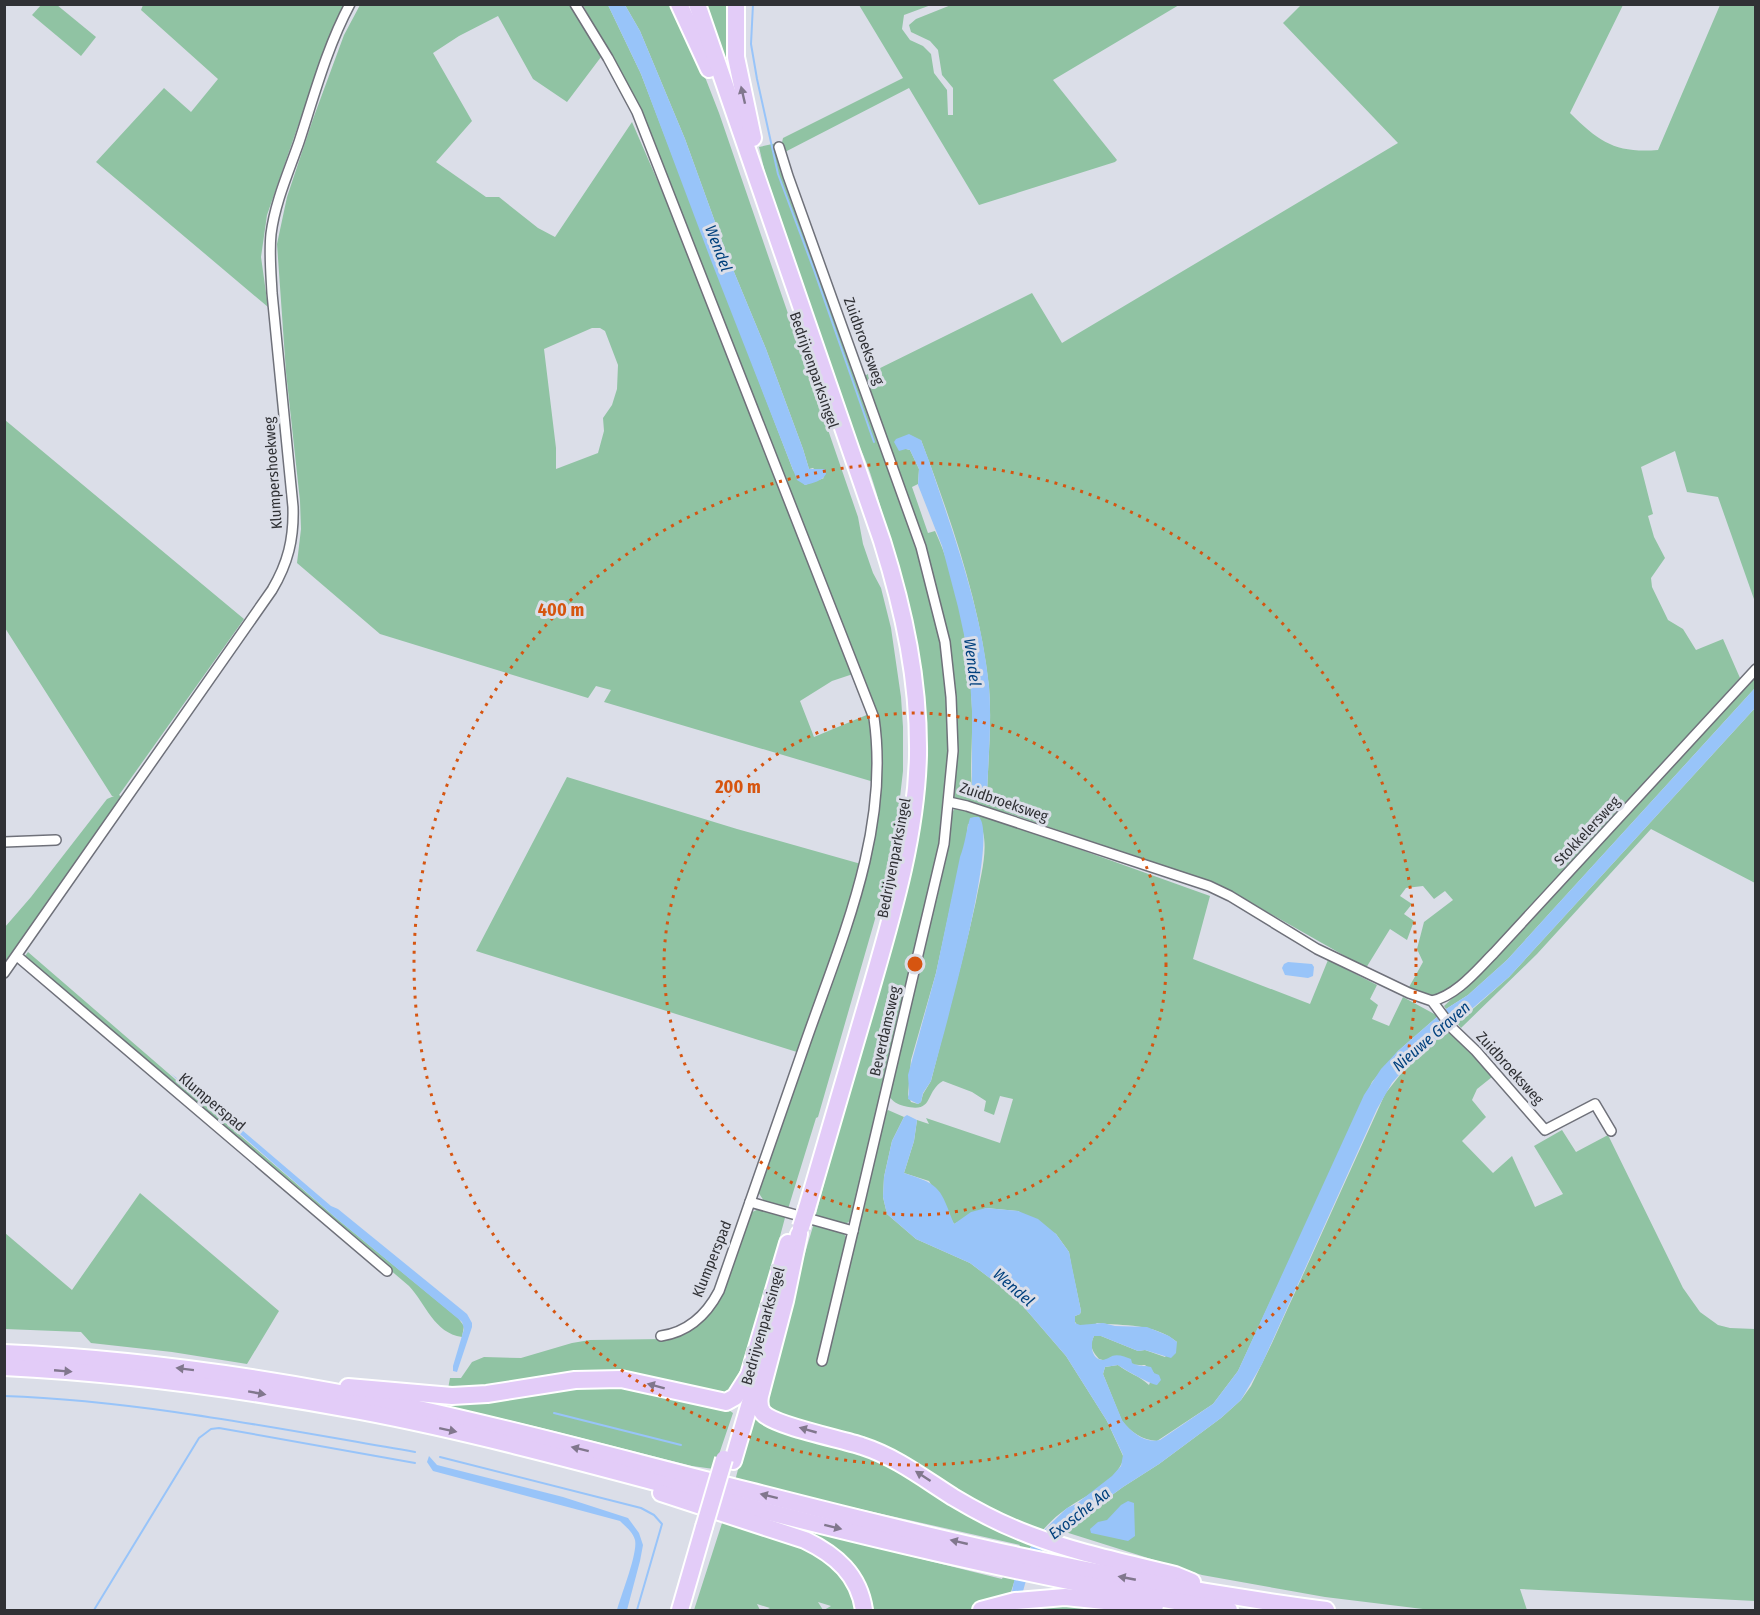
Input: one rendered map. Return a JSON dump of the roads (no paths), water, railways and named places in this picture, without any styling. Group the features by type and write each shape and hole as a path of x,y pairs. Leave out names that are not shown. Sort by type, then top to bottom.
{"highway":[{"path":"679,4 710,69"},
{"name":"Bedrijvenparksingel","path":"680,1611 708,1528 798,1228 893,875 902,831 908,774 907,690 895,616 878,558 687,4"},
{"name":"Bedrijvenparksingel","path":"697,4 894,581 910,650 917,722 915,795 905,862 881,953 802,1207"},
{"path":"736,4 736,57 757,152 762,192"},
{"path":"798,1228 785,1301 760,1396 759,1405 762,1412 772,1419 880,1453 909,1467 975,1510 1029,1535 1057,1545 1175,1575 1225,1605"},
{"name":"Bedrijvenparksingel","path":"728,1460 749,1375 798,1228"},
{"path":"4,1353 126,1362 285,1383 414,1408 866,1520 1013,1562 1225,1605"},
{"path":"4,1367 173,1381 372,1414 480,1437 874,1537 1013,1562"},
{"path":"285,1383 375,1388 452,1396 487,1394 575,1380 621,1379 728,1402 735,1397 749,1375"},
{"path":"593,1466 671,1497 805,1540 820,1547 842,1563 854,1578 861,1593 864,1611"},
{"name":"Bedrijvenparksingel","path":"689,1611 708,1528"},
{"path":"981,1611 1000,1604 1030,1598 1065,1597 1132,1604 1225,1605 1326,1611"}],"street":[{"name":"Klumpershoekweg","path":"4,973 265,600 286,563 293,538 293,507 270,265 272,233 281,196 324,66 335,34 350,4"},
{"path":"575,4 637,112 874,718 878,741 876,785 872,828 864,865 843,936 750,1202 853,1231"},
{"name":"Zuidbroeksweg","path":"779,147 921,547 936,601 945,642 951,697 953,751 949,802 978,809 1209,886 1230,896 1317,949 1398,988 1432,1001 1453,1029 1476,1051 1545,1130 1595,1104 1611,1131"},
{"name":"Stokkelersweg","path":"1432,1001 1454,990 1494,953 1755,669"},
{"name":"Beverdamsweg","path":"822,1362 937,882 949,802"},
{"path":"4,842 56,840"},
{"name":"Klumperspad","path":"16,956 387,1271"},
{"name":"Klumperspad","path":"661,1336 686,1328 709,1309 719,1291 750,1202"}],"water":[{"name":"Wendel","path":"608,5 625,5 640,31 685,139 727,255 766,349 809,469 825,469 826,474 817,481 805,485 797,480 641,74"},
{"name":"Wendel","path":"909,434 921,440 929,461 957,544 980,628 989,686 990,714 987,796 982,801 973,798 972,791 972,709 968,653 958,607 942,546 918,485 919,469 910,450 899,451 894,442"},
{"path":"1755,688 1755,708 1509,977 1411,1061 1392,1083 1377,1109 1262,1364 1241,1400 1221,1418 1159,1464 1075,1522 1059,1530 1044,1547 1030,1570 1018,1610 1008,1610 1015,1577 1035,1539 1067,1508 1076,1504 1112,1476 1121,1466 1123,1455 1107,1421 1066,1356 1016,1298 970,1263 916,1239 887,1214 883,1197 884,1177 892,1141 904,1117 907,1115 917,1120 914,1141 904,1173 926,1181 938,1190 954,1224 971,1212 986,1208 1018,1211 1038,1219 1056,1234 1069,1252 1081,1311 1075,1316 1075,1323 1147,1327 1177,1342 1176,1353 1171,1358 1145,1350 1138,1351 1101,1336 1094,1336 1092,1343 1092,1351 1099,1359 1104,1360 1115,1355 1122,1356 1131,1359 1132,1363 1151,1367 1154,1373 1159,1375 1161,1380 1157,1385 1118,1365 1105,1367 1103,1374 1122,1420 1134,1433 1144,1439 1160,1440 1213,1404 1238,1371 1364,1095 1381,1069 1446,1009 1468,995 1507,960"},
{"path":"979,817 983,833 982,862 976,900 931,1081 918,1104 908,1099 908,1075 936,973 960,857 970,818"},
{"path":"1288,962 1312,964 1313,976 1308,978 1285,975 1282,968"},
{"path":"170,1073 221,1112 331,1206 338,1209 467,1314 472,1327 457,1372 453,1371 453,1366 464,1329 462,1322 336,1218"},
{"path":"429,1456 437,1465 563,1497 628,1518 639,1533 643,1545 627,1610 617,1610 632,1564 635,1540 631,1532 620,1521 433,1471 427,1462"},
{"path":"1128,1501 1134,1503 1135,1536 1128,1541 1091,1533 1090,1529 1098,1522 1107,1520"}],"waterway":[{"path":"753,4 751,44 778,174 874,442"},
{"path":"4,1396 159,1410 262,1425 415,1452"},
{"path":"554,1413 681,1445"},
{"path":"94,1610 199,1438 211,1429 219,1428 415,1463"},
{"path":"440,1457 641,1508 654,1515 662,1524 637,1610"}],"water label":[{"name":"Nieuwe Graven","path":"1431,1036"},
{"name":"Exosche Aa","path":"1079,1513"}]}
